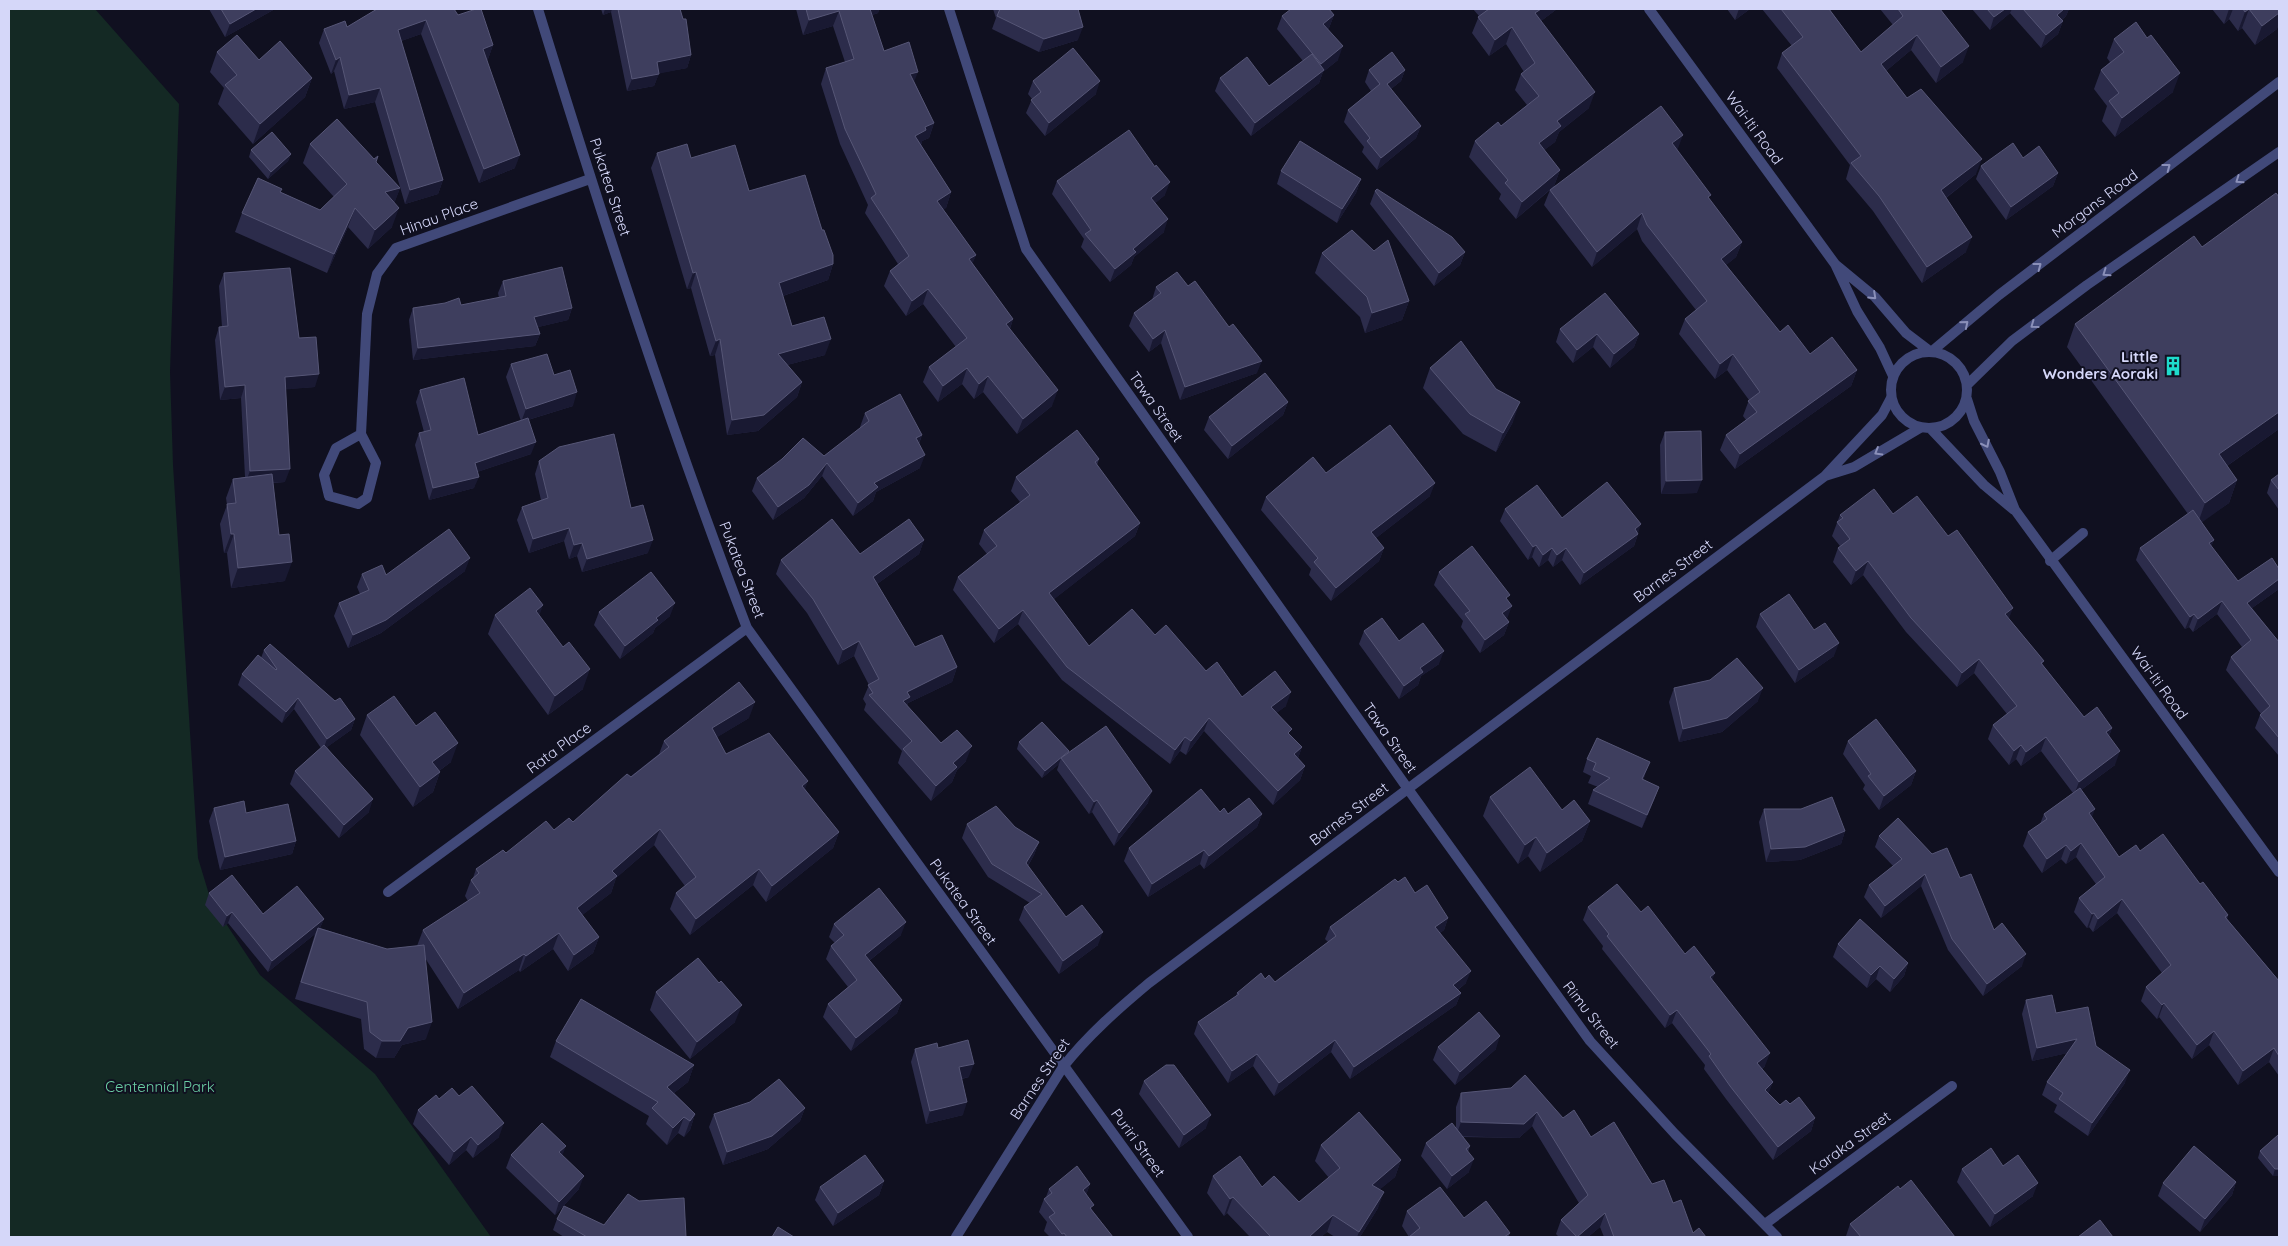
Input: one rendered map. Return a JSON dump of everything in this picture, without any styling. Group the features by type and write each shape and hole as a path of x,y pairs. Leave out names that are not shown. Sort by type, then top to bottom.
{"street":[{"name":"Pukatea Street","path":"538,9 590,179 712,537 748,628 1063,1067"},
{"name":"Tawa Street","path":"948,9 1026,249 1408,789"},
{"name":"Wai-Iti Road","path":"1649,9 1836,264 1858,311 1880,348 1893,376"},
{"name":"Morgans Road","path":"1931,352 1999,295 2279,82"},
{"path":"1968,384 2012,341 2087,286 2279,152"},
{"name":"Hinau Place","path":"362,434 336,448 324,475 329,496 358,504 367,498 376,463 362,434 367,314 377,274 396,248 590,179"},
{"name":"Wai-Iti Road","path":"1836,264 1876,297 1906,333 1931,352"},
{"path":"1918,353 1944,354 1955,361 1963,372 1968,384 1967,400 1962,411 1943,426 1920,428 1902,417 1892,398 1893,376 1906,359 1918,353"},
{"name":"Barnes Street","path":"956,1237 1063,1067 1083,1042 1149,983 1825,476 1843,454 1872,426 1892,398"},
{"name":"Wai-Iti Road","path":"1967,400 1974,421 2000,472 2015,510 2050,561 2279,872"},
{"name":"Barnes Street","path":"1825,476 1854,467 1920,428"},
{"name":"Wai-Iti Road","path":"1930,428 1984,485 2015,510"},
{"path":"2050,561 2083,533"},
{"name":"Rata Place","path":"388,892 748,628"},
{"name":"Rimu Street","path":"1408,789 1590,1041 1674,1134 1777,1237"},
{"name":"Puriri Street","path":"1063,1067 1188,1237"},
{"name":"Karaka Street","path":"1764,1224 1952,1086"}],"green space":[{"name":"Centennial Park","path":"9,9 95,9 179,104 170,372 173,465 198,858 211,901 260,975 375,1074 491,1237 9,1237"}],"building":[{"path":"221,9 256,9 230,24"},
{"path":"377,9 454,9 458,15 481,9 493,45 483,49 520,155 484,169 426,20 398,30 443,180 410,190 380,88 349,95 340,57 336,60 324,29 345,21 347,27"},
{"path":"618,9 680,9 683,19 686,19 691,55 657,62 659,74 632,79"},
{"path":"806,9 870,9 884,51 909,42 918,72 910,74 934,123 925,127 926,130 915,136 951,192 937,201 976,255 969,259 1013,319 1006,324 1058,390 1023,419 988,376 979,384 967,368 943,386 929,367 967,338 928,289 912,301 890,271 909,256 871,198 876,194 845,129 826,68 854,59 839,11 809,20"},
{"path":"1000,9 1078,9 1083,27 1044,39 997,16"},
{"path":"1291,9 1329,9 1334,15 1323,24 1343,46 1321,64 1282,16"},
{"path":"1489,9 1541,9 1535,13 1595,92 1557,121 1561,126 1539,143 1560,170 1522,202 1505,183 1508,180 1475,141 1498,122 1501,126 1539,96 1521,74 1535,63 1512,27 1495,40 1478,17"},
{"path":"1781,9 1829,9 1861,52 1903,16 1898,9 1940,9 1969,46 1941,67 1917,35 1881,64 1907,98 1921,89 1982,159 1941,190 1972,237 1927,267 1879,196 1851,163 1861,156 1782,53 1803,37"},
{"path":"1987,9 2005,9 1994,17"},
{"path":"2023,9 2064,9 2057,15 2063,21 2046,35"},
{"path":"2249,9 2279,9 2279,13 2262,26"},
{"path":"2136,22 2147,38 2151,35 2180,73 2122,118 2109,101 2119,93 2101,70 2124,52 2114,39"},
{"path":"237,35 259,60 280,41 312,78 260,124 225,85 237,75 217,52"},
{"path":"1073,48 1100,81 1049,123 1031,100 1041,92 1033,81"},
{"path":"1392,52 1405,70 1387,84 1421,126 1381,158 1367,141 1370,138 1348,110 1380,84 1369,70"},
{"path":"1312,54 1324,70 1255,123 1220,78 1247,57 1269,86"},
{"path":"1661,106 1683,135 1672,143 1711,195 1708,197 1742,242 1721,259 1780,332 1788,325 1810,354 1832,337 1857,370 1740,454 1726,435 1757,412 1748,401 1760,392 1733,354 1720,364 1685,319 1707,301 1647,225 1642,213 1597,252 1550,190"},
{"path":"337,119 374,159 378,156 376,162 400,188 385,192 399,208 375,230 355,208 334,254 242,213 258,178 282,189 280,192 320,210 347,184 310,144"},
{"path":"1129,130 1155,167 1156,165 1170,182 1151,198 1168,219 1133,249 1136,252 1115,269 1085,234 1091,230 1057,181"},
{"path":"272,132 291,154 271,172 251,150"},
{"path":"1300,141 1361,179 1342,209 1281,171"},
{"path":"2013,143 2023,158 2039,146 2058,173 2011,207 1981,166"},
{"path":"687,144 691,158 735,145 749,191 805,175 822,230 824,230 833,255 833,264 779,283 792,326 824,317 831,339 778,354 802,382 764,415 732,420 720,339 716,341 696,272 693,273 657,153"},
{"path":"1377,189 1452,237 1465,252 1439,273 1375,191"},
{"name":"Little Wonders Aoraki","path":"2276,193 2279,197 2279,412 2219,454 2237,480 2205,503 2075,324 2194,236 2202,247"},
{"path":"1352,230 1374,251 1388,240 1409,301 1372,313 1367,297 1322,253"},
{"path":"562,267 572,308 534,317 540,334 418,348 413,308 445,303 459,298 461,305 506,296 503,281"},
{"path":"290,268 299,338 316,337 319,374 285,377 290,469 250,471 245,385 225,387 219,327 228,326 224,273"},
{"path":"1177,272 1188,286 1195,281 1229,327 1233,324 1262,361 1185,387 1165,330 1153,339 1134,313 1161,293 1156,287"},
{"path":"1605,293 1639,334 1614,354 1597,334 1577,350 1560,329"},
{"path":"1461,341 1496,389 1520,402 1503,433 1470,414 1430,368"},
{"path":"547,354 554,375 570,370 577,392 526,409 511,364"},
{"path":"1265,373 1288,402 1232,446 1209,417"},
{"path":"464,378 478,435 528,418 536,442 475,463 479,477 433,488 419,433 431,430 420,390"},
{"path":"900,394 922,435 916,438 925,455 874,483 878,487 858,503 827,463 809,485 778,507 757,478 782,459 803,438 824,456 869,421 865,413"},
{"path":"1390,425 1435,483 1371,532 1384,548 1336,588 1314,562 1318,558 1266,497 1313,457 1326,473"},
{"path":"1077,430 1099,459 1095,462 1140,523 1049,593 1089,646 1132,609 1155,635 1166,625 1206,671 1217,662 1242,697 1275,671 1291,692 1271,707 1292,729 1288,733 1302,747 1294,754 1305,766 1278,791 1209,718 1191,741 1185,737 1175,750 1067,667 1023,610 999,629 958,577 997,546 984,530 1030,495 1016,477"},
{"path":"1701,431 1702,480 1666,481 1665,432"},
{"path":"614,434 631,508 643,505 653,540 587,559 582,543 574,545 569,528 533,539 522,507 548,498 539,461 559,447"},
{"path":"272,474 279,535 289,534 292,562 238,568 234,534 231,534 227,504 236,503 233,479"},
{"path":"2279,474 2279,490 2271,480"},
{"path":"1607,482 1641,524 1635,529 1638,534 1584,573 1566,548 1557,555 1552,548 1543,555 1536,545 1533,547 1505,509 1537,485 1562,518"},
{"path":"1874,489 1893,514 1917,496 1948,536 1957,530 2013,608 2005,614 2044,661 2041,663 2084,717 2097,707 2112,728 2106,732 2120,751 2079,782 2046,737 2026,752 2021,745 2014,751 1993,725 2017,706 1979,659 1962,673 1911,618 1868,561 1856,571 1838,548 1850,539 1837,522 1843,518 1840,515"},
{"path":"2193,510 2214,540 2209,543 2238,581 2272,558 2279,569 2279,579 2247,603 2279,642 2279,738 2260,715 2270,706 2231,657 2251,640 2222,601 2198,619 2194,614 2190,617 2140,548"},
{"path":"832,519 860,554 909,519 924,540 873,577 915,647 942,635 957,667 907,692 910,697 903,701 941,743 957,730 972,746 953,763 957,767 936,786 903,749 912,741 869,695 873,693 868,685 879,679 859,641 843,650 813,599 781,560"},
{"path":"449,529 470,558 386,620 353,635 339,603 369,590 362,574 382,565 386,575"},
{"path":"1472,546 1510,595 1506,598 1512,606 1502,613 1509,622 1485,640 1465,614 1470,611 1439,572"},
{"path":"651,572 675,603 656,618 658,620 625,646 599,612"},
{"path":"530,588 543,605 536,611 563,647 569,642 590,669 555,696 495,615"},
{"path":"1789,594 1814,630 1825,623 1839,643 1799,670 1760,614"},
{"path":"1382,618 1399,641 1423,623 1444,651 1420,668 1423,672 1404,686 1364,631"},
{"path":"270,644 335,701 340,698 355,719 327,739 298,698 286,712 242,674 258,655 277,669 264,650"},
{"path":"1737,658 1763,688 1727,718 1683,729 1674,688 1710,680"},
{"path":"739,682 755,702 712,728 726,754 769,733 808,781 802,786 839,832 772,886 759,869 696,919 676,893 696,877 660,829 612,871 617,876 577,908 599,937 574,955 559,933 526,956 524,954 464,993 423,930 480,893 471,880 479,873 476,869 503,850 506,853 546,821 554,830 569,818 573,822 627,774 631,777 669,747 664,741"},
{"path":"394,696 416,726 435,712 458,743 432,762 440,772 420,787 367,715"},
{"path":"1876,719 1916,771 1884,796 1868,776 1871,774 1848,741"},
{"path":"1042,722 1069,751 1045,771 1019,742"},
{"path":"1106,726 1152,791 1119,833 1097,800 1094,802 1061,758"},
{"path":"1597,738 1650,762 1642,779 1659,787 1647,815 1593,790 1610,778 1593,770 1596,763 1587,759"},
{"path":"324,745 373,799 344,825 295,771"},
{"path":"1530,767 1562,810 1574,800 1590,821 1547,853 1536,837 1525,845 1490,797"},
{"path":"2080,788 2095,809 2089,813 2119,857 2136,845 2140,851 2163,834 2200,884 2203,882 2228,915 2225,917 2279,981 2279,1056 2274,1048 2243,1071 2214,1031 2197,1045 2164,1003 2162,1005 2146,987 2171,965 2122,899 2098,919 2079,898 2105,877 2081,843 2071,851 2066,845 2047,859 2028,832 2047,819 2044,814"},
{"path":"1201,789 1220,812 1224,808 1228,814 1249,798 1262,814 1209,856 1204,850 1152,884 1129,848"},
{"path":"1832,797 1845,831 1805,847 1771,849 1764,809 1801,809"},
{"path":"244,801 246,813 288,804 296,841 225,857 214,808"},
{"path":"996,806 1015,827 1039,842 1026,863 1066,917 1082,905 1103,932 1063,961 1024,907 1042,894 992,864 967,824"},
{"path":"1898,818 1932,854 1947,848 1960,878 1971,874 1994,930 2002,923 2026,954 1987,984 1952,939 1925,874 1885,906 1869,885 1902,859 1879,836"},
{"path":"232,875 263,914 297,886 324,919 272,961 232,912 227,916 209,893"},
{"path":"1405,877 1415,893 1427,885 1448,918 1435,927 1471,971 1453,985 1461,993 1354,1067 1335,1040 1279,1083 1257,1054 1232,1071 1198,1022 1239,994 1237,993 1261,973 1265,979 1269,975 1275,982 1336,936 1330,927 1395,879 1398,882"},
{"path":"1617,884 1641,912 1648,906 1685,954 1694,946 1715,973 1710,977 1770,1053 1757,1063 1773,1082 1765,1090 1780,1105 1786,1100 1790,1104 1799,1097 1815,1118 1778,1147 1730,1086 1709,1056 1711,1054 1677,1010 1670,1015 1607,936 1609,934 1588,907"},
{"path":"879,888 906,922 865,955 902,1000 856,1038 828,1004 857,980 831,946 844,935 834,924"},
{"path":"1860,919 1908,963 1894,979 1880,966 1871,975 1838,944"},
{"path":"318,928 387,949 424,945 432,1022 408,1028 400,1041 382,1041 370,1032 367,1002 301,982"},
{"path":"698,958 719,983 721,981 742,1005 697,1042 656,992"},
{"path":"2052,995 2056,1013 2088,1007 2096,1046 2130,1070 2092,1123 2059,1099 2063,1093 2047,1082 2077,1039 2037,1048 2026,1000"},
{"path":"581,999 694,1065 667,1087 695,1114 690,1121 684,1117 673,1128 652,1108 658,1102 556,1041"},
{"path":"1479,1012 1500,1036 1460,1072 1438,1047"},
{"path":"968,1040 974,1064 959,1067 967,1102 930,1111 915,1049 937,1043 938,1048"},
{"path":"1166,1065 1174,1065 1211,1115 1184,1135 1144,1081"},
{"path":"1525,1075 1563,1118 1574,1110 1591,1137 1614,1122 1652,1184 1664,1180 1673,1203 1681,1200 1693,1233 1699,1228 1706,1237 1614,1237 1605,1213 1577,1237 1561,1220 1588,1195 1537,1112 1524,1124 1461,1122 1461,1093 1511,1088"},
{"path":"779,1079 805,1108 772,1136 727,1152 714,1114 750,1102"},
{"path":"472,1086 504,1123 478,1145 471,1137 454,1152 418,1110 436,1095 439,1099 452,1088 459,1096"},
{"path":"1359,1112 1401,1160 1372,1185 1384,1192 1359,1232 1333,1215 1309,1237 1271,1237 1233,1197 1230,1199 1213,1176 1240,1156 1262,1187 1274,1176 1299,1202 1340,1168 1321,1145"},
{"path":"542,1123 566,1146 559,1152 584,1176 559,1202 511,1155"},
{"path":"1452,1123 1470,1146 1466,1149 1474,1159 1452,1176 1426,1143"},
{"path":"2278,1135 2279,1169 2275,1169 2260,1151"},
{"path":"2194,1146 2236,1182 2205,1219 2163,1183"},
{"path":"1991,1148 2003,1166 2018,1155 2038,1183 1995,1214 1962,1169"},
{"path":"865,1155 884,1181 838,1213 820,1187"},
{"path":"1077,1166 1090,1184 1083,1190 1094,1205 1090,1208 1113,1237 1067,1237 1064,1233 1062,1234 1049,1217 1055,1213 1044,1199 1052,1193 1049,1189"},
{"path":"1911,1180 1955,1237 1861,1237 1850,1224 1898,1186 1900,1189"},
{"path":"1440,1187 1464,1218 1486,1201 1510,1233 1504,1237 1409,1237 1420,1228 1407,1211"},
{"path":"628,1194 639,1201 684,1198 686,1237 587,1237 557,1219 564,1206 604,1225"},
{"path":"2100,1220 2113,1237 2078,1237"},
{"path":"778,1227 794,1237 772,1237"}],"place":[{"name":"Little Wonders Aoraki","path":"2173,366"}]}
